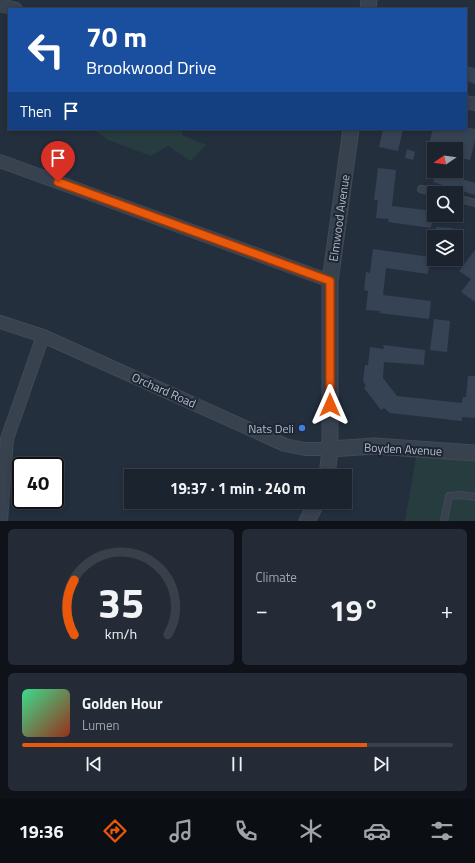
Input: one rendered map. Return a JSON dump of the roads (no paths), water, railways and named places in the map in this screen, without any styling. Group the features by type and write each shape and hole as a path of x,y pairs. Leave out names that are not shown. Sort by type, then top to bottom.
{"street":[{"path":"0,4 12,8"},
{"name":"Elmwood Avenue","path":"328,469 330,449 330,281 352,130"},
{"path":"0,161 330,281"},
{"name":"Orchard Road","path":"0,322 43,336 285,445 305,448 330,449"},
{"path":"1,521 7,438 43,336"},
{"name":"Boyden Avenue","path":"330,449 376,446 475,453"},
{"path":"307,521 313,509"}],"lane":[{"path":"421,189 427,190"},
{"path":"463,200 475,203"},
{"path":"444,521 449,496 475,496"}],"place":[{"name":"Nats Deli","path":"302,428"}]}
